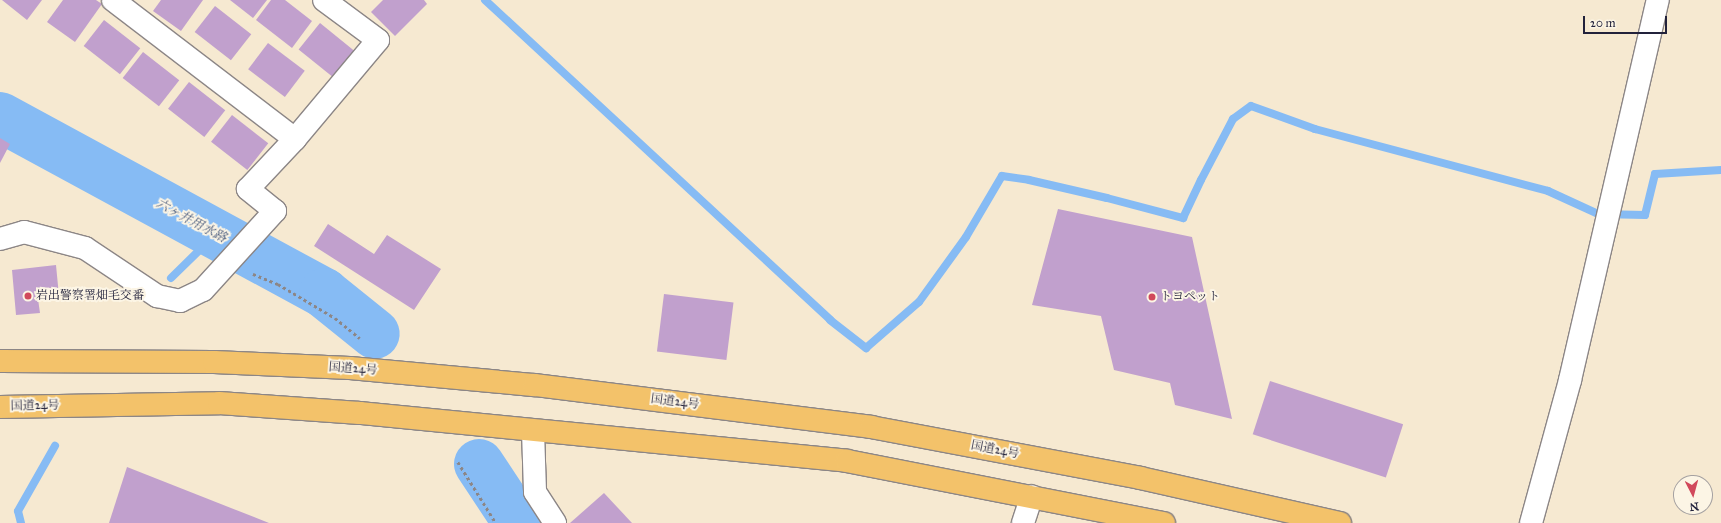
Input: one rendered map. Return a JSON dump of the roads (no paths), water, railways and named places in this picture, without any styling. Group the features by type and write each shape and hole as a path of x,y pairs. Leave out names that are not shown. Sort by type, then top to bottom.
{"highway":[{"name":"国道24号","path":"0,361 222,362 350,368 535,385 871,427 1140,478 1340,523"},
{"name":"国道24号","path":"0,407 219,403 360,413 847,461 1164,523"}],"street":[{"path":"113,0 295,138"},
{"path":"0,239 24,232 84,248 157,296 180,301 203,290 275,211 248,189 295,138 378,40 324,0"},
{"path":"1531,523 1570,380 1658,0"},
{"path":"533,431 535,492 555,523"},
{"path":"1023,523 1032,496"}],"waterway":[{"path":"485,0 830,320 866,348 919,302 966,237 1002,176 1029,180 1107,198 1183,218 1233,119 1251,106 1315,129 1548,191 1598,214 1645,215 1655,174 1721,170"},
{"name":"六ヶ井用水路","path":"0,117 324,293 375,334"},
{"path":"171,278 216,234"},
{"path":"21,523 18,511 55,446"},
{"name":"六ヶ井用水路","path":"479,464 518,523"}],"place":[{"name":"岩出警察署畑毛交番","path":"28,296"},
{"name":"トヨペット","path":"1152,297"}]}
